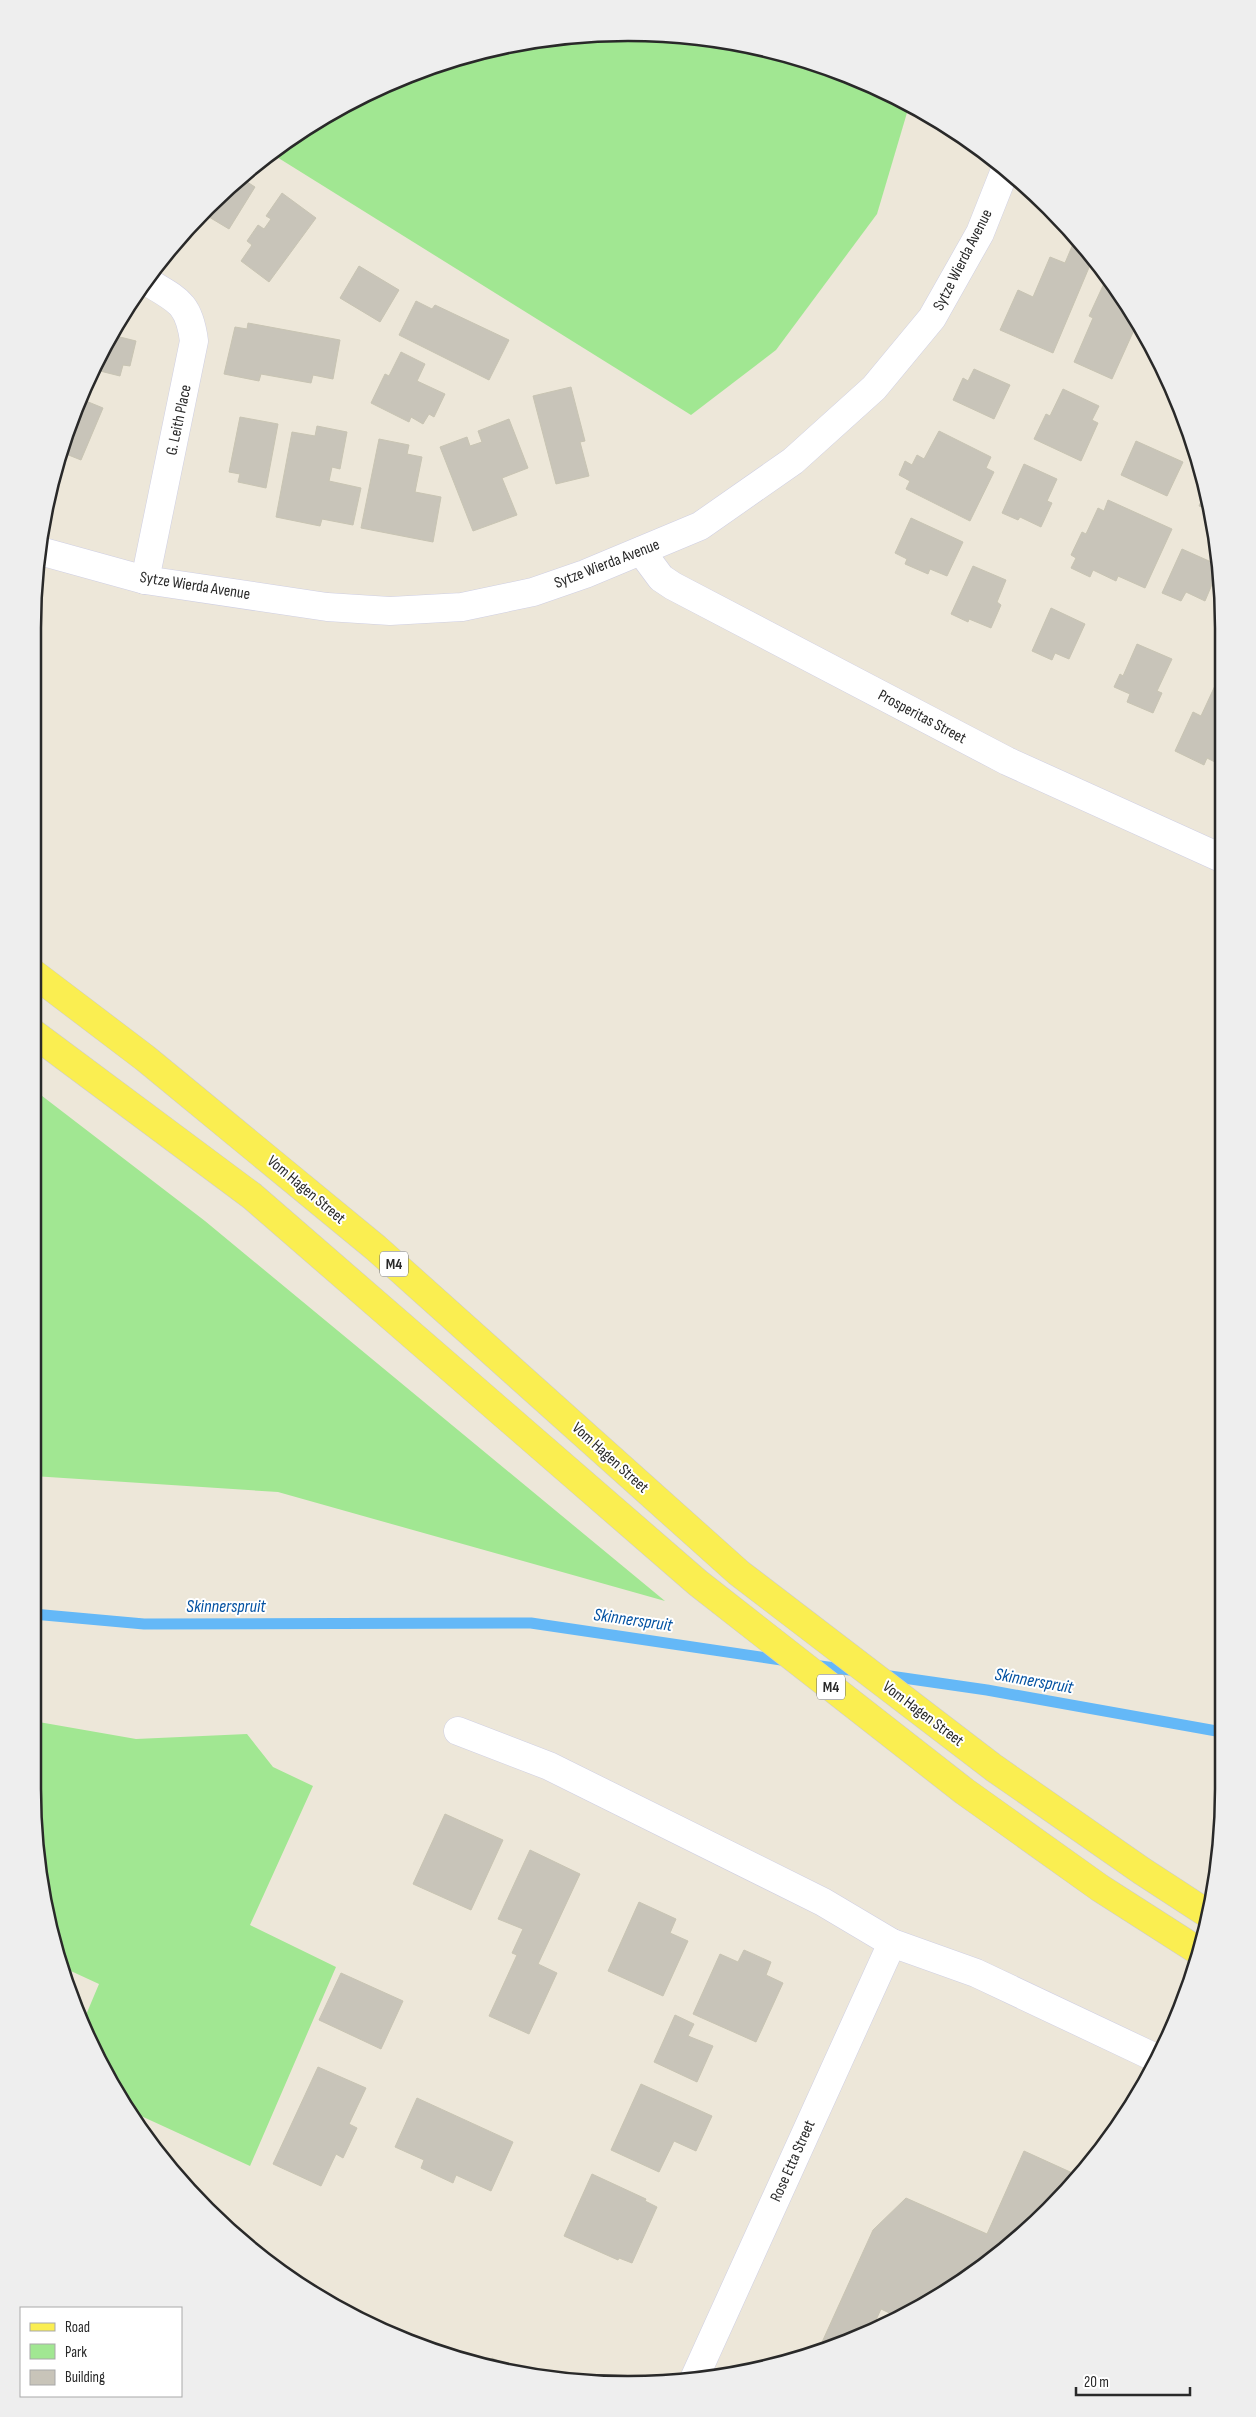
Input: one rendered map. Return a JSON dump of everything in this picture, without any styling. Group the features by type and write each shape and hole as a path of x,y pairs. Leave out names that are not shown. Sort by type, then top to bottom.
{"main road":[{"name":"Vom Hagen Street","path":"41,979 145,1058 376,1248 739,1574 994,1768 1142,1871 1202,1910"},
{"name":"M4","path":"41,1039 252,1196 698,1583 964,1791 1100,1888 1193,1948"}],"street":[{"name":"Sytze Wierda Avenue","path":"46,552 145,580 326,607 390,611 462,607 533,592 641,551 700,526 785,466 874,388 937,311 980,233 1002,177"},
{"name":"G. Leith Place","path":"145,580 194,341 191,321 186,310 179,302 152,285"},
{"name":"Prosperitas Street","path":"641,551 661,578 673,586 1007,762 1215,855"},
{"path":"458,1732 549,1766 823,1902 892,1943 976,1973 1150,2055"},
{"name":"Rose Etta Street","path":"697,2372 892,1943"}],"green space":[{"path":"628,41 705,46 780,61 817,72 853,86 907,112 877,214 776,350 691,415 277,157 302,140 368,102 439,72 476,61 514,53 551,46 590,43"},
{"path":"41,1095 205,1221 665,1601 278,1492 41,1477"},
{"path":"41,1722 136,1739 247,1734 273,1767 313,1786 250,1925 336,1967 250,2166 141,2116 102,2049 86,2014 99,1984 70,1971 61,1941 46,1866 41,1789"}],"building":[{"path":"247,182 255,187 229,229 209,217"},
{"path":"282,193 316,218 269,282 241,261 252,245 247,241 258,225 264,229 271,219 266,216"},
{"path":"1072,245 1090,266 1053,353 1000,330 1018,290 1033,297 1050,257 1065,263"},
{"path":"359,266 399,290 380,322 340,298"},
{"path":"1104,284 1134,331 1112,379 1074,362 1093,318 1089,316"},
{"path":"416,301 432,309 435,305 509,340 489,380 399,335"},
{"path":"248,323 340,340 333,379 313,375 311,383 261,374 259,381 224,374 235,327 247,329"},
{"path":"119,337 136,341 130,366 123,365 120,376 101,371"},
{"path":"401,352 425,364 417,381 445,394 434,417 429,414 423,424 411,417 409,422 371,403 385,374 389,376"},
{"path":"974,369 1010,385 994,419 953,400 963,378 968,381"},
{"path":"571,387 585,441 580,442 589,476 556,484 533,396"},
{"path":"1063,389 1099,406 1092,420 1098,423 1081,461 1034,439 1046,414 1050,416"},
{"path":"87,401 103,408 81,460 67,455"},
{"path":"240,417 278,424 266,488 238,482 240,474 229,472"},
{"path":"509,419 528,468 502,478 517,515 473,531 440,447 467,437 470,446 482,442 478,431"},
{"path":"317,426 347,432 340,469 332,467 329,481 361,488 353,525 322,519 320,526 276,517 292,432 315,436"},
{"path":"939,431 991,457 986,468 994,472 970,521 906,489 910,481 899,475 905,461 912,465 917,455 924,459"},
{"path":"379,439 409,445 407,454 422,457 415,492 441,497 433,542 361,528"},
{"path":"1136,441 1183,462 1167,496 1121,475"},
{"path":"1024,464 1057,479 1047,501 1052,503 1041,527 1020,517 1018,520 1002,513"},
{"path":"1108,500 1172,529 1145,588 1118,576 1116,581 1093,570 1090,577 1071,568 1076,558 1071,555 1082,532 1086,534 1098,508 1104,511"},
{"path":"911,518 963,542 947,576 930,569 928,574 905,564 907,559 895,553"},
{"path":"1182,549 1211,562 1212,583 1205,601 1186,592 1181,601 1162,593"},
{"path":"973,566 1006,580 997,602 1001,605 991,628 969,619 968,622 951,614"},
{"path":"1051,608 1085,624 1069,659 1055,653 1052,660 1032,651"},
{"path":"1137,644 1172,659 1157,691 1162,693 1153,713 1127,702 1130,694 1114,687 1120,674 1123,676"},
{"path":"1215,686 1215,762 1207,758 1204,765 1175,751 1193,712 1201,716"},
{"path":"445,1814 503,1840 471,1910 413,1884"},
{"path":"530,1850 580,1874 538,1964 557,1973 529,2034 489,2016 517,1955 512,1953 523,1929 498,1919"},
{"path":"639,1902 676,1919 670,1933 688,1941 663,1996 608,1971"},
{"path":"744,1950 771,1962 766,1975 783,1983 756,2042 693,2014 720,1954 738,1962"},
{"path":"341,1973 403,2001 381,2049 319,2020"},
{"path":"675,2015 694,2024 688,2036 713,2046 697,2082 654,2062"},
{"path":"318,2067 366,2088 349,2124 357,2128 343,2158 336,2154 321,2186 273,2164"},
{"path":"641,2084 712,2116 696,2151 674,2141 659,2172 611,2150"},
{"path":"417,2098 513,2142 491,2191 456,2175 453,2183 421,2168 424,2160 395,2147"},
{"path":"1024,2151 1072,2173 1043,2204 1015,2230 954,2277 891,2314 881,2309 876,2321 822,2343 873,2230 906,2198 987,2234"},
{"path":"592,2174 646,2199 645,2201 657,2207 632,2263 619,2258 618,2260 564,2236"}],"waterway":[{"name":"Skinnerspruit","path":"41,1615 144,1624 531,1623 788,1661"},
{"name":"Skinnerspruit","path":"813,1665 857,1671"},
{"name":"Skinnerspruit","path":"883,1675 987,1690 1215,1731"}]}
